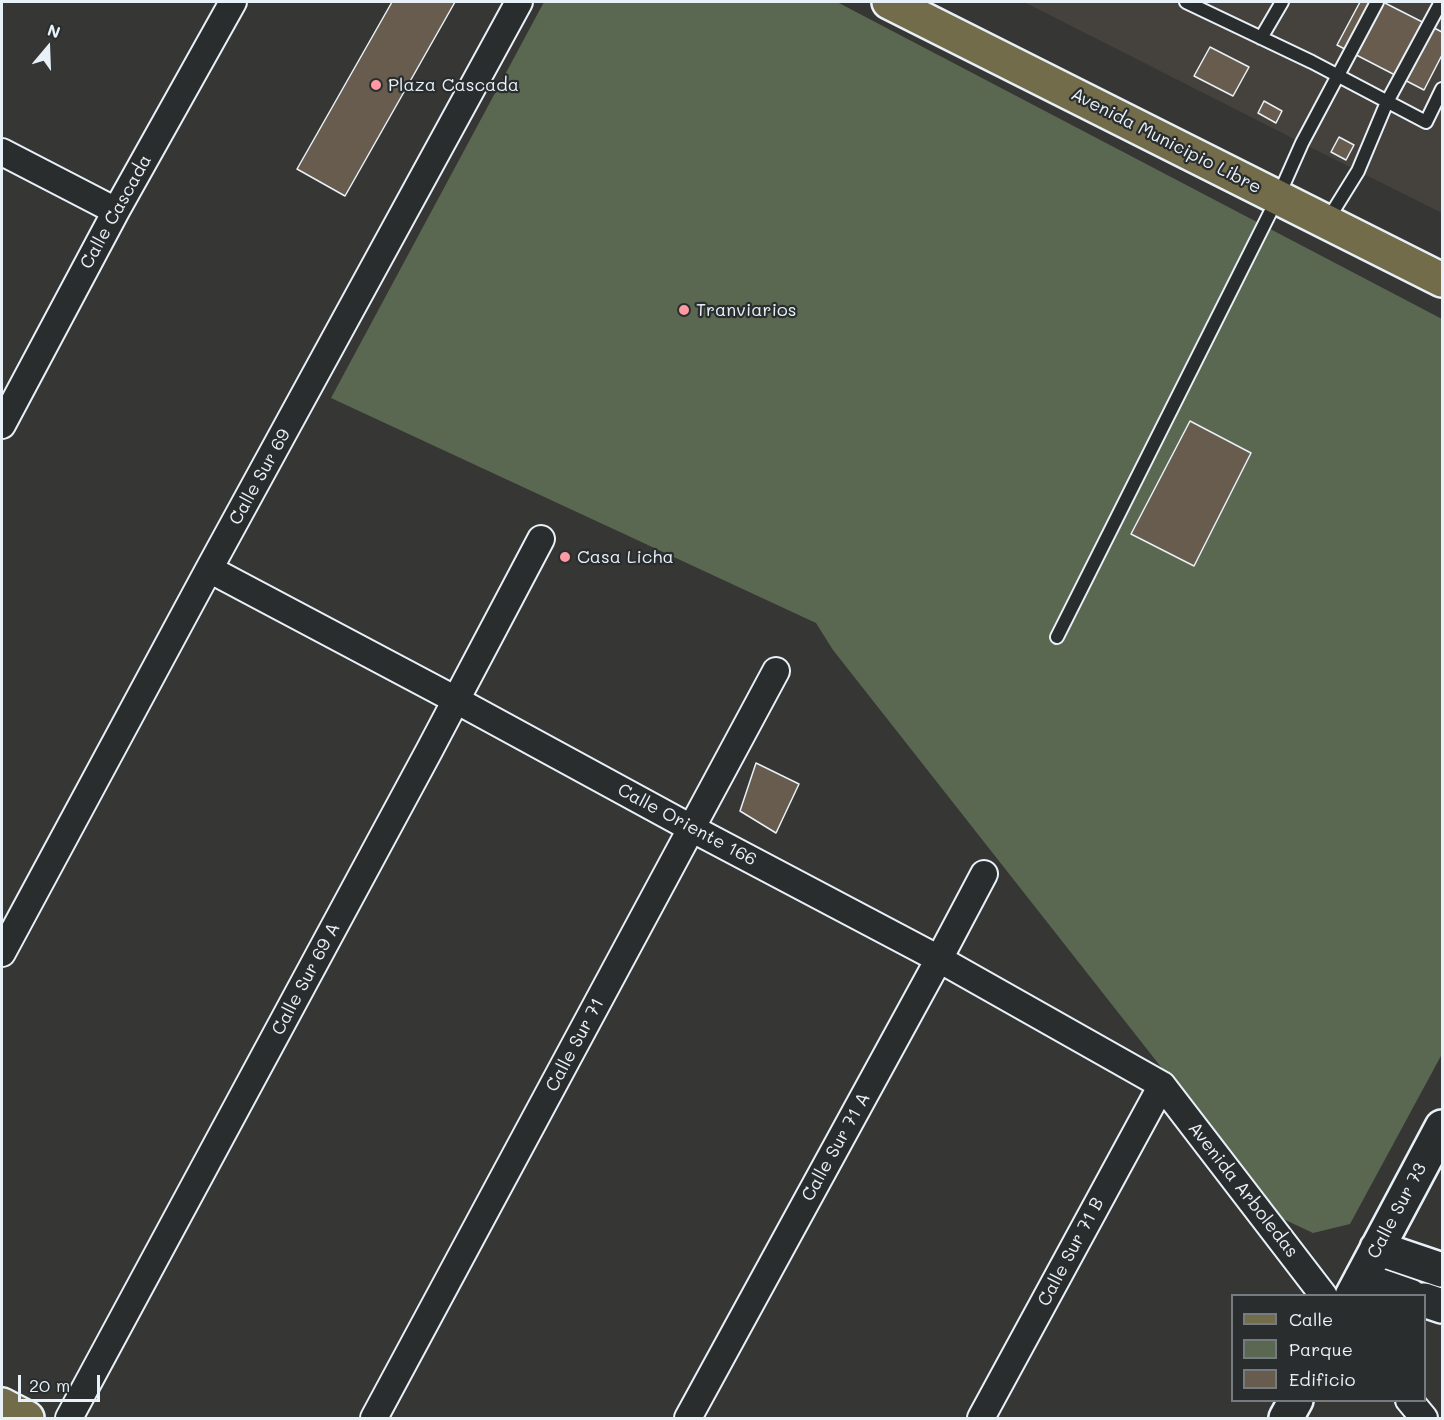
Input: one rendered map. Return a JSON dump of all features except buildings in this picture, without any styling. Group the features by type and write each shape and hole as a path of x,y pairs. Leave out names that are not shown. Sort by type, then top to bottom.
{"main road":[{"name":"Avenida Municipio Libre","path":"889,2 1443,280"},
{"path":"2,1405 27,1419"}],"street":[{"name":"Calle Cascada","path":"2,424 116,211 233,2"},
{"name":"Calle Sur 69","path":"2,953 519,2"},
{"path":"2,152 116,211"},
{"name":"Calle Sur 69 A","path":"69,1419 542,539"},
{"name":"Calle Oriente 166","path":"209,569 939,959 1162,1085"},
{"name":"Calle Sur 71","path":"374,1419 776,671"},
{"name":"Calle Sur 71 A","path":"688,1419 984,874"},
{"name":"Avenida Arboledas","path":"1162,1085 1322,1294"},
{"name":"Calle Sur 71 B","path":"981,1419 1162,1085"},
{"name":"Calle Sur 73","path":"1356,1287 1443,1127"},
{"path":"1377,1248 1443,1270"},
{"path":"1356,1287 1398,1294"},
{"path":"1426,1300 1443,1306"},
{"path":"1286,1419 1295,1402"},
{"path":"1410,1402 1424,1419"}],"lane":[{"path":"1186,2 1426,122 1443,89"},
{"path":"1262,38 1282,2"},
{"path":"1057,637 1278,197 1302,143 1377,2"},
{"path":"1327,222 1358,171 1387,102 1441,2"}],"shaded area":[{"path":"1024,2 1442,2 1442,213 1302,143"}],"green space":[{"path":"544,2 837,2 1442,319 1442,1054 1350,1224 1313,1233 1279,1217 833,650 816,623 331,398"}],"place":[{"name":"Plaza Cascada","path":"376,85"},
{"name":"Tranviarios","path":"684,310"},
{"name":"Casa Licha","path":"565,557"}]}
